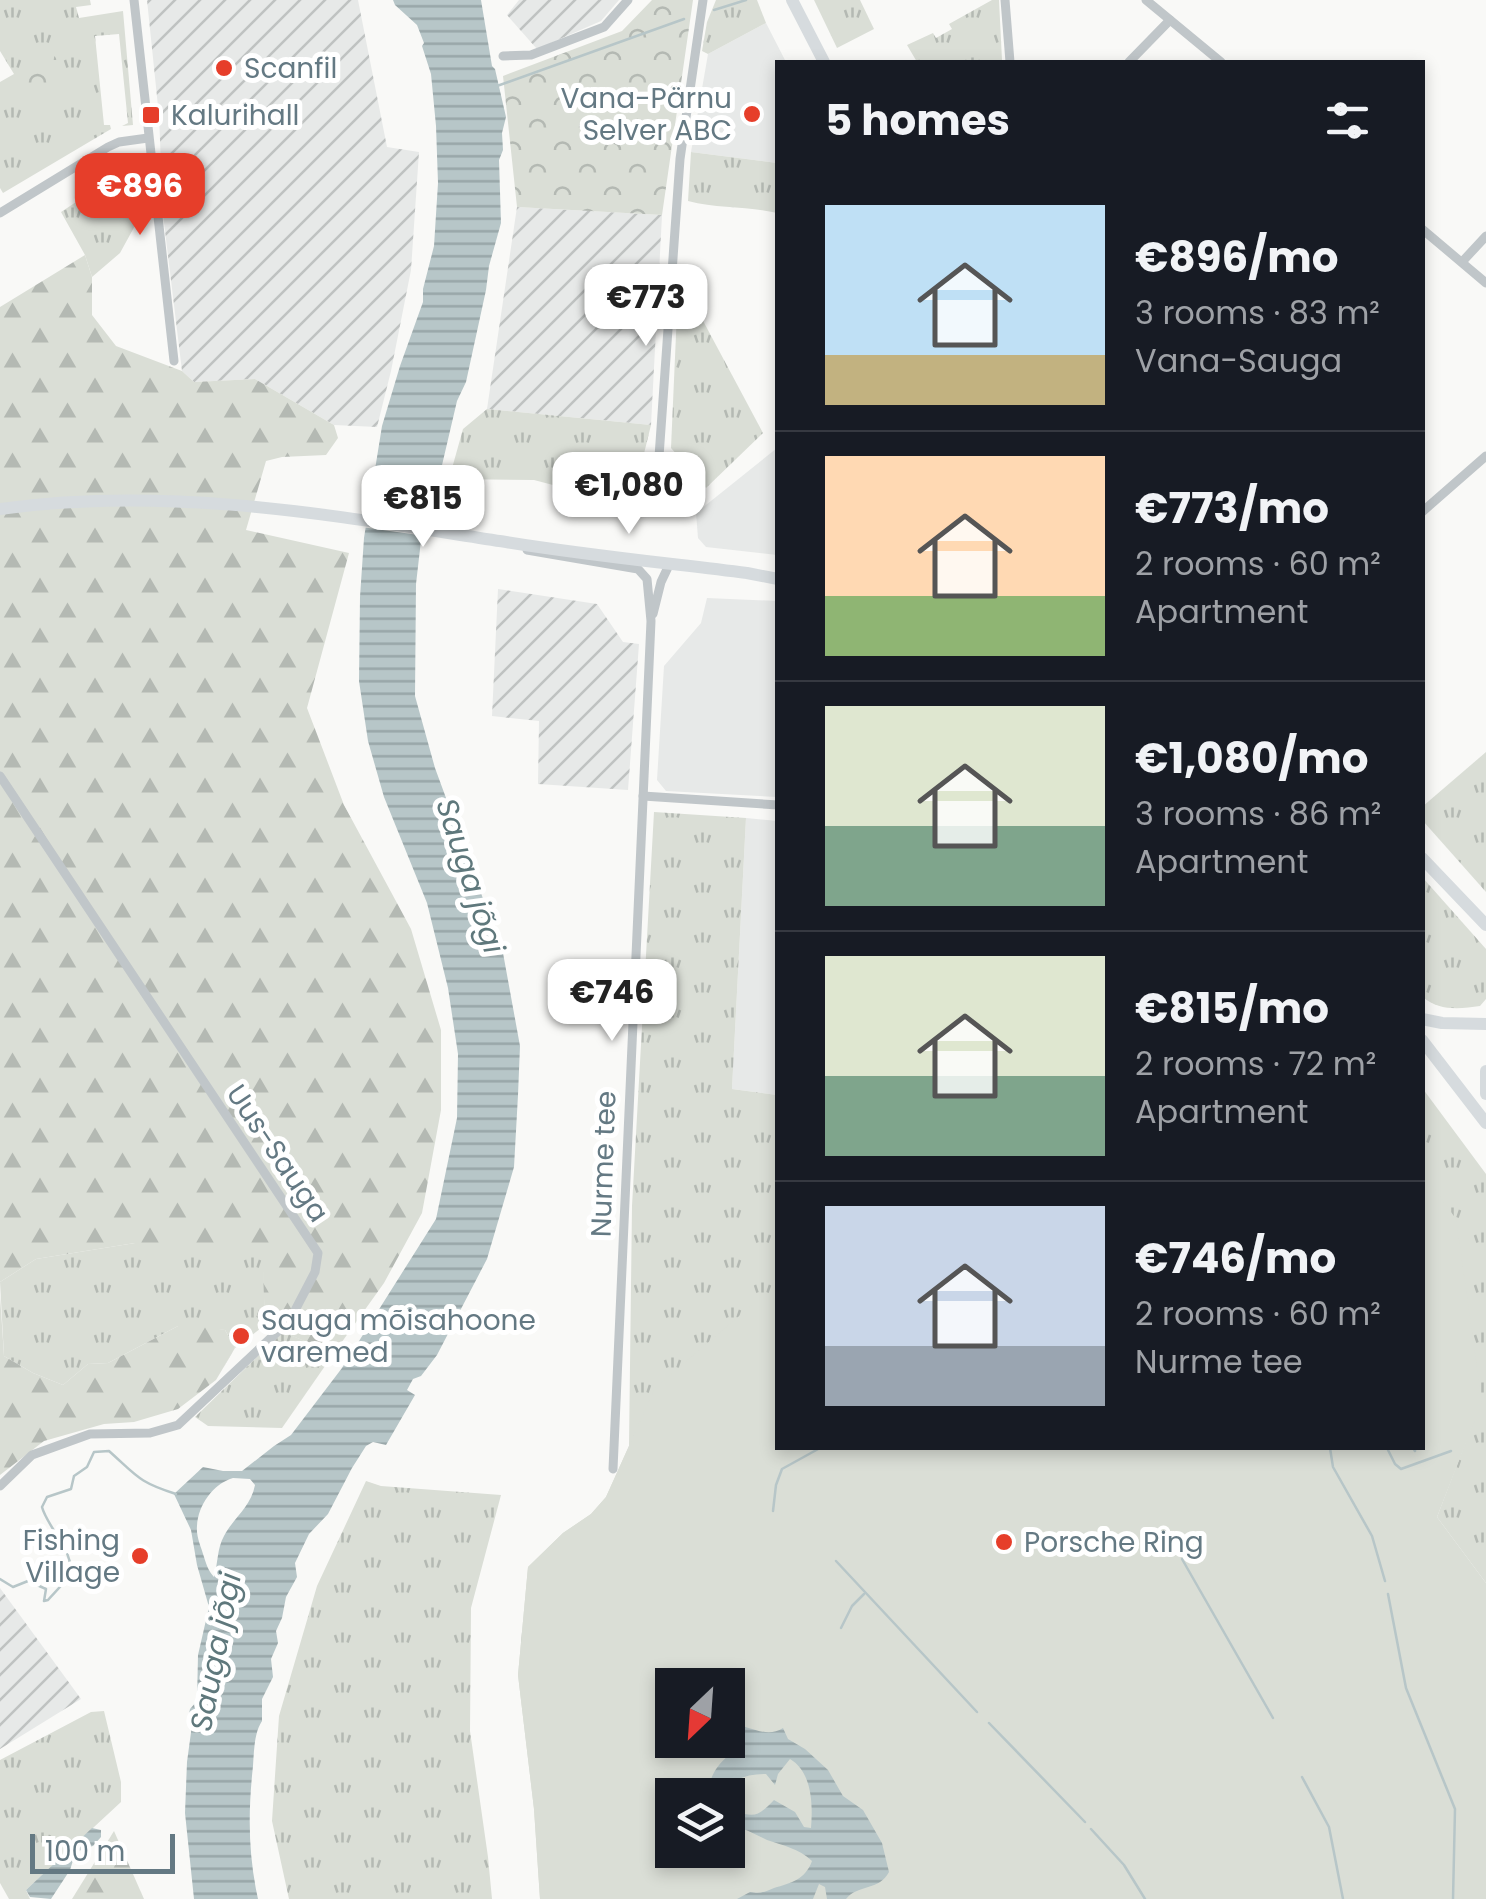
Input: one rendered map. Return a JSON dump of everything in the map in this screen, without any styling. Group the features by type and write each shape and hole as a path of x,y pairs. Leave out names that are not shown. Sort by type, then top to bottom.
{"main road":[{"path":"792,0 823,60"},
{"path":"0,509 75,501 232,503 775,577"},
{"path":"1425,861 1486,925"},
{"path":"1425,1020 1486,1024"},
{"path":"1425,1044 1486,1123"},
{"path":"1486,1071 1486,1094"}],"street":[{"path":"134,0 174,361"},
{"path":"503,56 531,55 604,27 628,0"},
{"path":"657,485 680,158 706,0"},
{"path":"1005,0 1010,60"},
{"path":"1146,0 1220,60"},
{"path":"1131,60 1170,20"},
{"path":"1,197 4,211 108,147 148,138"},
{"path":"1425,232 1486,282"},
{"path":"1462,262 1486,236"},
{"path":"1425,509 1486,456"},
{"path":"506,542 537,553 638,569 647,580 664,562"},
{"name":"Nurme tee","path":"651,622 664,562"},
{"name":"Nurme tee","path":"613,1469 651,622 647,580"},
{"name":"Uus-Sauga","path":"0,776 318,1253 316,1272 290,1320 178,1425 150,1432 90,1434 75,1439 32,1455 0,1486"},
{"path":"642,796 775,805"}],"shaded area":[{"path":"147,0 358,0 387,147 419,152 411,270 377,427 334,425 255,379 194,382 182,371 157,165 161,164 159,116"},
{"path":"519,0 619,0 601,21 537,49 507,15"},
{"path":"766,23 785,60 775,60 775,163 691,152 708,54"},
{"path":"517,207 662,215 651,425 487,409"},
{"path":"775,450 775,555 706,547 698,538 696,513"},
{"path":"498,589 597,604 623,642 639,644 628,790 538,784 539,721 492,716"},
{"path":"707,598 775,601 775,797 666,791 657,780 664,666 701,623"},
{"path":"746,818 775,821 775,1095 732,1089"},
{"path":"0,1588 81,1699 0,1749"}],"green space":[{"path":"0,0 90,0 91,5 76,7 79,18 123,11 133,125 122,126 128,123 119,34 95,36 104,125 111,129 3,193 0,82 14,74 0,51"},
{"path":"652,0 693,0 662,215 517,207 503,76 622,31"},
{"path":"716,0 757,0 766,23 708,54 702,51"},
{"path":"814,0 860,0 874,29 837,48"},
{"path":"992,0 999,0 1002,60 916,60 907,45 933,33 936,38 952,29 949,24"},
{"path":"53,53 65,75 65,93 36,103 21,72"},
{"path":"691,152 775,163 775,213 688,201"},
{"path":"135,163 137,222 120,253 92,277 85,255 61,212"},
{"path":"85,255 92,277 92,315 116,346 182,371 194,382 255,379 334,425 338,438 326,455 266,461 246,530 349,553 307,708 344,805 411,929 441,1030 441,1110 422,1213 384,1283 334,1353 265,1325 262,1243 135,1243 36,1259 0,1282 0,307"},
{"path":"677,312 701,317 763,433 706,488 671,448"},
{"path":"487,409 651,425 638,478 622,495 587,494 534,480 449,479 463,429"},
{"path":"1486,752 1486,892 1425,823 1425,804"},
{"path":"654,812 746,818 732,1089 775,1095 775,1362 540,1899 518,1675 528,1567 606,1497 629,1446 632,1206"},
{"path":"1425,880 1486,949 1486,999 1480,1006 1442,1007 1425,999"},
{"path":"1425,1092 1486,1174 1486,1583 1437,1517 1481,1402 1425,1182"},
{"name":"Porsche Ring","path":"1425,1176 1456,1219 1482,1402 1437,1517 1486,1583 1486,1899 540,1899 518,1675 528,1567 606,1497 655,1388 775,1289 775,1450 1425,1450"},
{"path":"135,1243 263,1243 265,1325 235,1348 225,1330 178,1326 108,1363 88,1364 63,1385 4,1356 0,1282 36,1259"},
{"path":"0,1295 4,1356 63,1385 88,1364 108,1363 178,1326 225,1330 235,1348 216,1380 178,1409 44,1441 0,1475"},
{"path":"283,1332 334,1353 282,1428 208,1426 195,1417"},
{"path":"366,1481 381,1486 501,1495 471,1608 470,1731 492,1899 289,1899 272,1821 279,1716 317,1586"},
{"path":"104,1711 121,1782 121,1802 26,1890 30,1899 9,1899 0,1883 0,1760 91,1712"},
{"path":"114,1831 144,1899 72,1899"}],"water":[{"name":"Sauga jõgi","path":"393,0 481,0 492,66 506,117 499,160 501,223 466,382 457,401 439,478 426,497 416,584 415,696 435,768 503,953 520,1046 514,1167 487,1259 437,1355 407,1390 415,1395 386,1445 373,1442 366,1446 328,1514 309,1534 295,1563 297,1577 286,1597 276,1631 278,1643 271,1659 273,1677 262,1699 262,1721 254,1749 250,1833 258,1899 194,1899 185,1813 192,1725 187,1723 190,1709 197,1701 198,1655 209,1607 191,1530 174,1494 203,1467 242,1471 291,1435 342,1368 436,1219 457,1118 458,1054 448,988 427,903 384,797 368,741 359,681 364,538 382,426 423,302 434,246 438,183 431,74 424,43 417,25","holes":["233,1478 250,1479 255,1485 253,1493 222,1541 214,1577 198,1538 200,1510 219,1485"]},
{"path":"745,1727 763,1732 783,1728 788,1739 828,1770 843,1796 863,1810 882,1843 889,1872 874,1885 846,1899 827,1899 825,1887 819,1884 813,1899 737,1899 797,1880 806,1873 812,1861 796,1850 745,1829 745,1814 757,1814 774,1800 795,1812 804,1827 811,1828 810,1789 803,1772 790,1759 775,1785 766,1774 712,1778 726,1758 745,1758"},
{"path":"92,1828 101,1830 101,1837 93,1846 75,1854 70,1870 51,1899 30,1897 26,1890"}],"pier":[{"path":"365,504 430,513 426,536 361,527"}],"waterway":[{"path":"714,10 746,0"},
{"path":"497,86 684,19"},
{"path":"773,1511 782,1469 816,1450"},
{"path":"1330,1450 1333,1467 1372,1536 1385,1581"},
{"path":"1388,1450 1401,1469 1451,1451"},
{"path":"0,1579 13,1587 28,1581 46,1589 44,1601 65,1581 69,1558 42,1507 47,1497 71,1489 74,1476 87,1467 94,1452 109,1451 145,1482 176,1494"},
{"path":"1182,1559 1273,1718"},
{"path":"836,1561 977,1712"},
{"path":"841,1628 852,1606 864,1594"},
{"path":"1388,1594 1406,1688 1455,1809 1453,1899"},
{"path":"989,1723 1085,1822"},
{"path":"1302,1777 1329,1827 1343,1899"},
{"path":"1091,1829 1124,1865 1145,1899"}],"place":[{"name":"Scanfil","path":"224,68"},
{"name":"Vana-Pärnu Selver ABC","path":"752,114"},
{"name":"Kalurihall","path":"151,115"},
{"name":"Sauga mõisahoone varemed","path":"241,1336"},
{"name":"Porsche Ring","path":"1004,1542"},
{"name":"Fishing Village","path":"140,1556"}]}
